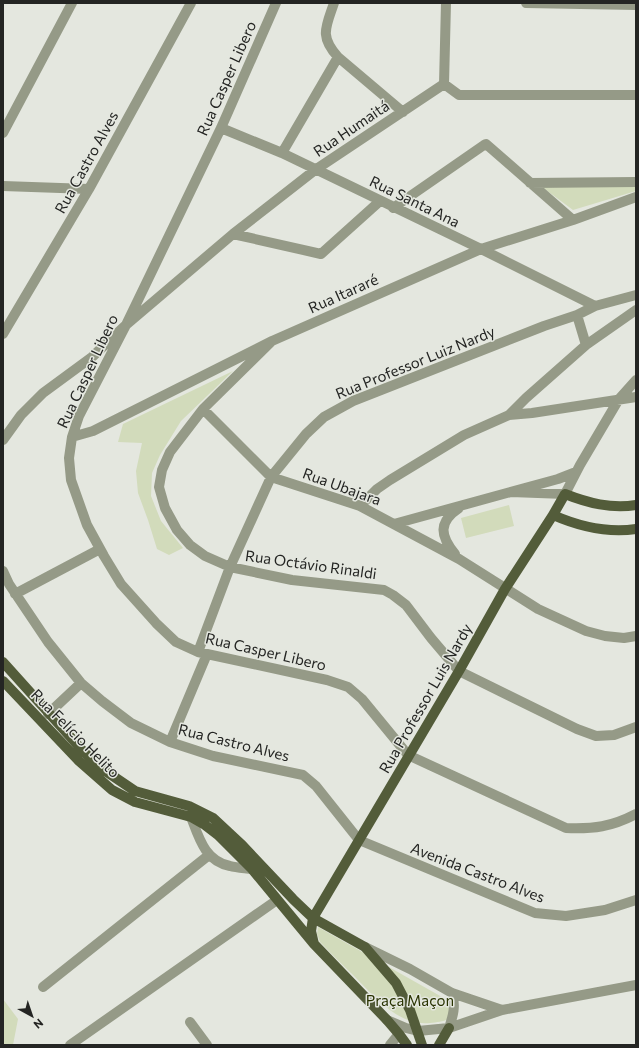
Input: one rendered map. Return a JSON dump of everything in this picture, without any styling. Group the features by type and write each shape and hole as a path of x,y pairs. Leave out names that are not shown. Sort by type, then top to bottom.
{"main road":[{"path":"565,494 598,504 624,507 636,505"},
{"name":"Rua Professor Luis Nardy","path":"313,918 459,671 505,589 565,494"},
{"path":"553,515 566,521 599,529 636,530"},
{"name":"Rua Felício Helito","path":"3,662 48,714 83,751 104,770 127,786 144,794 189,806 213,818 242,844 293,899 313,918"},
{"name":"Rua Felício Helito","path":"3,681 79,761 112,790 135,802 191,817 218,835 252,869 314,944"},
{"path":"407,1045 387,1020 314,944 311,931 313,918 364,947 396,983 410,1010 422,1045"},
{"path":"439,1045 449,1028"}],"street":[{"path":"3,133 72,3"},
{"name":"Rua Castro Alves","path":"3,334 89,189 192,3"},
{"name":"Rua Casper Libero","path":"276,3 221,128 126,325 79,416 72,438 70,458 71,480 87,525 121,584 156,623 176,642 202,653 327,680 348,687 362,699 408,755 566,828 590,829 612,824 636,814"},
{"path":"334,3 326,27 326,39 330,49 403,112"},
{"path":"446,3 444,84 459,95 636,95"},
{"path":"526,3 636,5"},
{"path":"282,153 338,57"},
{"name":"Rua Humaitá","path":"3,440 21,415 44,393 92,357 126,325 233,234 315,170 444,84"},
{"name":"Rua Santa Ana","path":"221,128 282,153 595,306"},
{"path":"393,208 484,145 489,145 573,220"},
{"path":"530,183 636,182"},
{"path":"3,186 89,189"},
{"name":"Rua Itararé","path":"72,438 93,431 272,341 481,249 573,220 636,197"},
{"path":"233,234 321,254 380,201"},
{"name":"Rua Professor Luiz Nardy","path":"170,742 202,653 230,567 271,477 306,434 324,417 352,401 544,326 577,315 595,306 636,295"},
{"path":"509,415 586,345 636,310"},
{"path":"577,315 586,345"},
{"name":"Rua Octávio Rinaldi","path":"272,341 203,409 170,452 162,470 159,487 165,508 177,530 190,545 206,556 230,567 292,580 384,590 406,605 459,671 577,729 596,736 614,735 636,727"},
{"path":"511,492 565,494 576,472 619,399 636,380"},
{"path":"360,506 367,498 382,486 457,440 509,415 532,413 636,397"},
{"name":"Rua Ubajara","path":"203,409 271,477 360,506 459,559 538,609 586,631 605,636 624,638 636,636"},
{"path":"394,524 558,479 576,472"},
{"path":"459,559 447,544 444,536 444,525 449,514 462,506"},
{"path":"15,594 100,549"},
{"name":"Rua Castro Alves","path":"3,571 15,594 48,642 81,682 102,701 131,723 170,742 213,756 303,775 316,786 359,840"},
{"path":"48,714 81,682"},
{"path":"191,817 202,846 209,855 217,861 229,866 252,869"},
{"name":"Avenida Castro Alves","path":"359,840 535,913 566,916 605,910 636,900"},
{"path":"43,987 209,855"},
{"path":"70,1045 277,900"},
{"path":"364,947 410,969 452,993 502,1010"},
{"path":"387,1020 418,1031 449,1028 502,1010 636,985"},
{"path":"449,1028 454,1014 454,1001 452,993"},
{"path":"190,1022 207,1045"},
{"path":"390,1045 399,1034"}],"green space":[{"path":"542,187 636,187 636,191 573,210"},
{"path":"233,371 181,421 160,455 152,473 151,496 161,521 183,548 169,555 157,549 138,493 136,471 142,443 118,442 123,424"},
{"path":"509,505 514,526 466,538 461,518"},
{"name":"Praça Maçon","path":"318,927 442,997 452,1007 448,1019 430,1023 418,1023 397,1015 388,1009 320,942 317,934"},
{"path":"3,999 18,1019 13,1045 3,1045"}]}
